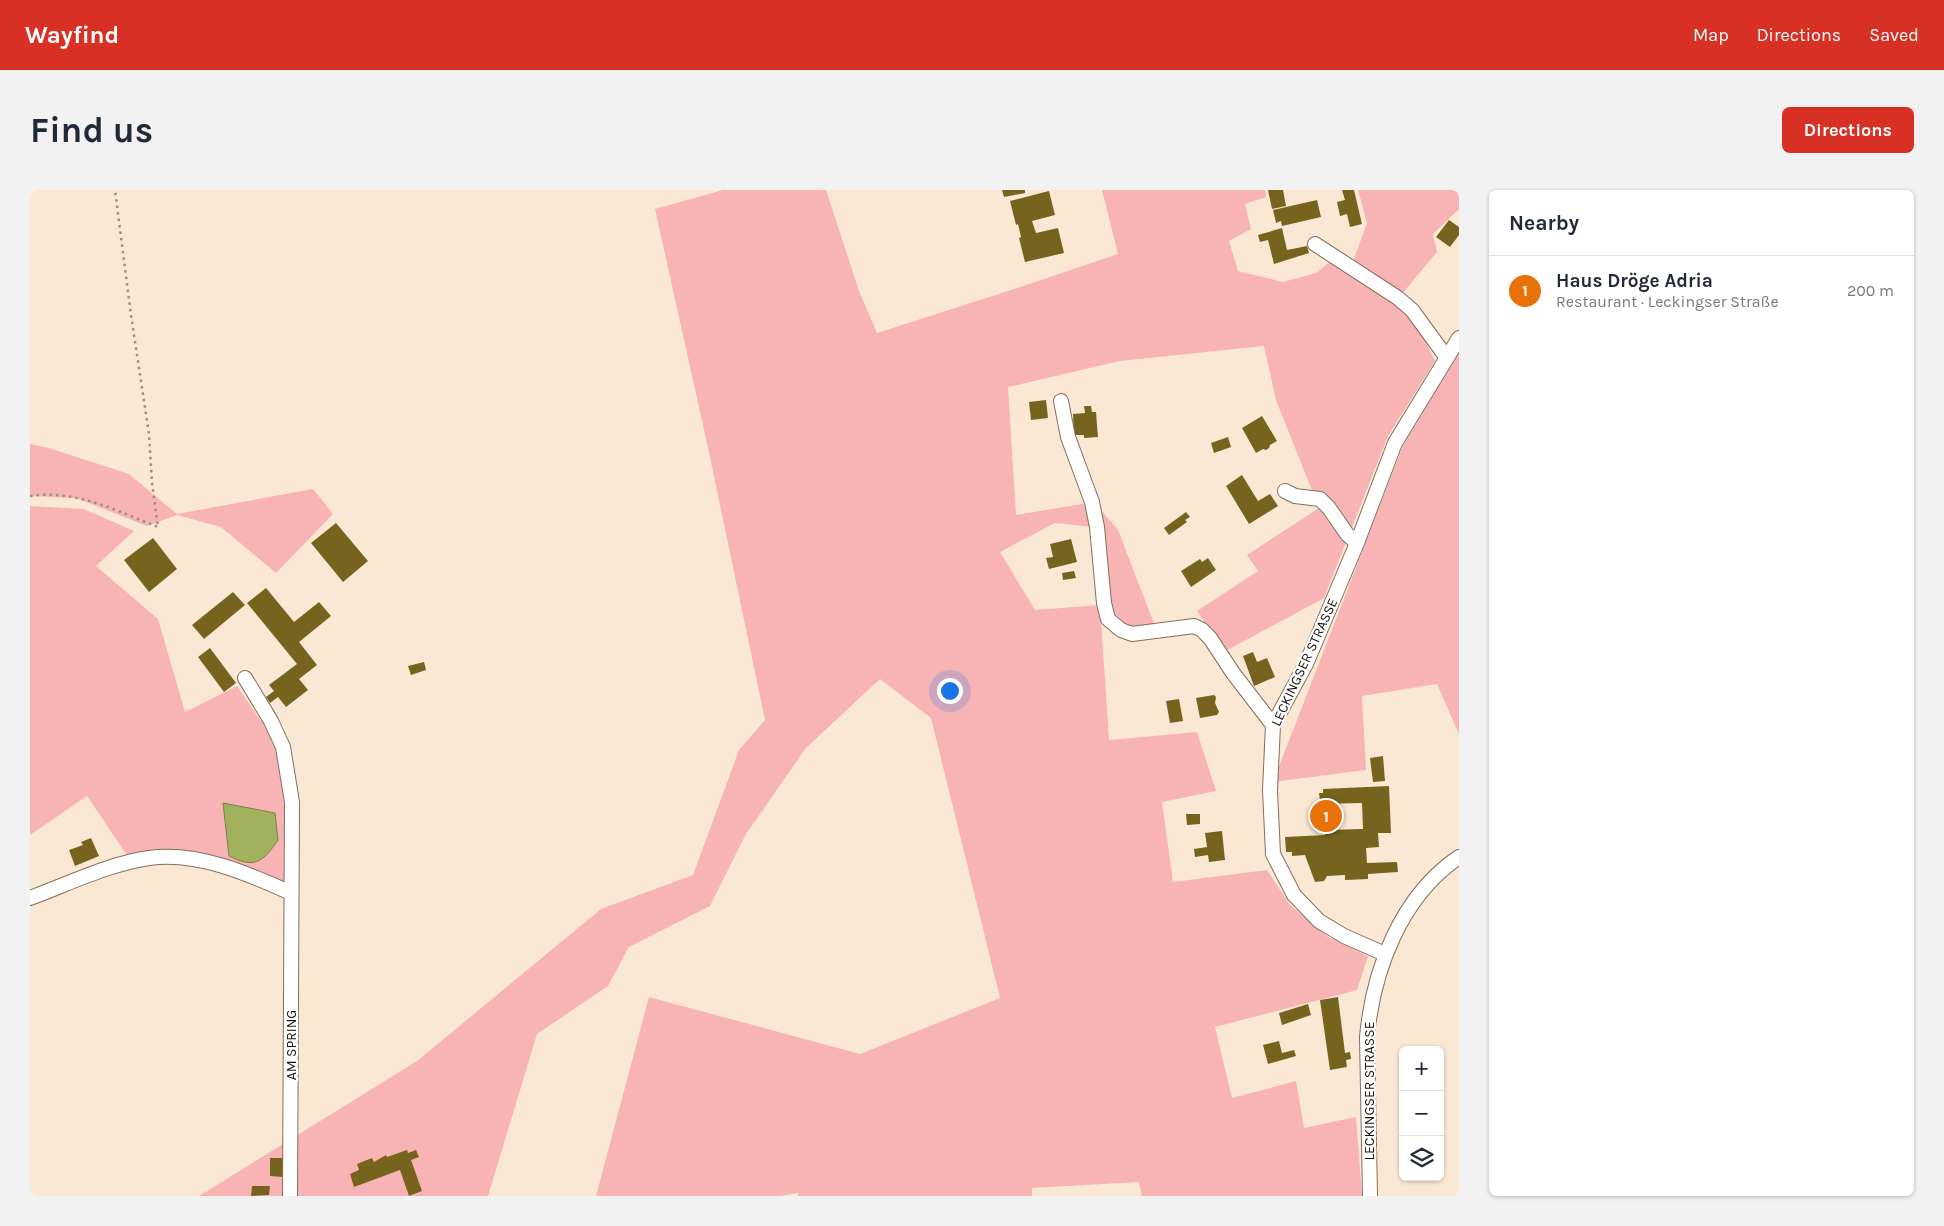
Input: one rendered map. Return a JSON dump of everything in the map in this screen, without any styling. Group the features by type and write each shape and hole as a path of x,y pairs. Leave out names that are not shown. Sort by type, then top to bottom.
{"street":[{"path":"1315,244 1398,298 1412,310 1447,358"},
{"name":"LECKINGSER STRASSE","path":"1370,1196 1367,1037 1372,1000 1385,954 1344,936 1319,921 1294,895 1273,854 1270,790 1273,725 1306,664 1357,543 1395,442 1459,339"},
{"path":"1061,401 1068,437 1092,502 1097,527 1104,603 1108,619 1121,630 1132,634 1194,626 1202,630 1210,638 1233,673 1273,725"},
{"path":"1285,491 1295,496 1320,499 1329,508 1347,534 1357,543"},
{"name":"AM SPRING","path":"246,678 271,721 283,747 292,802 290,1196"},
{"path":"1385,954 1401,922 1419,896 1437,876 1459,857"},
{"path":"30,898 121,864 150,858 180,858 216,864 250,875 291,893"}],"path":[{"path":"30,496 44,494 89,500 158,527 152,482 149,434 115,190"}],"shaded area":[{"path":"723,190 826,190 859,291 877,333 1118,254 1102,190 1265,190 1266,197 1245,204 1251,229 1229,241 1238,271 1283,282 1316,273 1331,261 1388,295 1414,318 1435,361 1388,436 1324,598 1224,652 1197,611 1258,571 1247,555 1319,508 1276,400 1264,346 1120,361 1008,387 1016,515 1094,502 1118,530 1155,626 1132,630 1112,611 1102,528 1055,523 1000,552 1035,610 1100,605 1109,740 1197,732 1216,791 1162,802 1173,882 1267,870 1290,905 1328,937 1368,956 1357,990 1215,1027 1232,1098 1296,1081 1304,1128 1356,1117 1362,1196 1142,1196 1139,1182 1032,1188 1032,1196 798,1196 798,1193 780,1196 596,1196 649,997 860,1054 1000,998 931,718 880,679 806,748 746,834 710,906 629,947 608,986 537,1034 488,1196 199,1196 417,1061 601,909 693,875 739,750 765,720 707,443 655,209"},
{"path":"1358,190 1459,190 1459,209 1433,234 1437,252 1402,294 1352,264 1367,223"},
{"path":"1459,352 1459,734 1437,684 1362,696 1366,770 1273,782 1403,446"},
{"path":"30,444 49,448 129,474 177,514 313,489 333,514 276,573 221,527 177,515 147,526 76,498 30,496"},
{"path":"30,506 84,509 134,531 96,566 158,619 185,712 237,686 279,747 288,803 288,883 283,884 217,861 128,857 87,796 30,835"},
{"path":"223,803 275,813 278,840 268,854 258,861 252,862 238,860 229,856"}],"building":[{"path":"1002,190 1025,190 1025,193 1004,197"},
{"path":"1268,190 1283,190 1286,206 1272,209"},
{"path":"1342,190 1354,190 1362,224 1350,227 1347,214 1340,216 1337,202 1345,200"},
{"path":"1049,191 1055,215 1032,221 1036,233 1058,228 1064,253 1025,262 1019,238 1021,237 1018,224 1016,225 1010,201"},
{"path":"1317,200 1321,217 1282,226 1281,221 1276,223 1273,210"},
{"path":"1449,220 1459,227 1459,235 1450,247 1436,237"},
{"path":"1282,228 1287,250 1307,246 1309,253 1274,264 1268,240 1260,242 1258,235"},
{"path":"1046,400 1048,418 1031,420 1029,402"},
{"path":"1084,406 1091,406 1092,412 1096,412 1098,437 1084,438 1084,435 1074,435 1073,414 1085,413"},
{"path":"1262,416 1277,441 1266,450 1263,449 1256,453 1242,428"},
{"path":"1228,437 1231,447 1214,453 1211,443"},
{"path":"1242,475 1258,501 1270,494 1278,506 1249,524 1226,486"},
{"path":"1186,512 1190,517 1185,520 1187,522 1169,535 1164,528"},
{"path":"336,523 368,561 343,582 311,543"},
{"path":"153,538 177,569 149,592 124,560"},
{"path":"1071,539 1077,562 1049,569 1046,558 1053,557 1050,544"},
{"path":"1208,558 1216,570 1191,587 1181,571 1200,559 1202,562"},
{"path":"1074,571 1076,578 1063,580 1062,573"},
{"path":"266,588 294,622 319,602 331,616 299,642 317,665 299,679 308,690 286,707 278,697 270,703 266,697 274,691 269,685 297,664 247,603"},
{"path":"233,592 245,605 204,639 192,625"},
{"path":"210,648 236,683 224,692 198,657"},
{"path":"1253,652 1257,662 1267,658 1275,677 1254,686 1243,656"},
{"path":"424,662 426,670 411,675 408,666"},
{"path":"1214,695 1219,712 1217,715 1200,718 1196,698"},
{"path":"1179,699 1183,721 1170,723 1166,701"},
{"path":"1383,756 1385,781 1373,782 1370,758"},
{"path":"1389,786 1391,833 1378,833 1379,847 1366,848 1367,863 1397,862 1398,872 1368,874 1368,879 1345,880 1345,875 1327,876 1324,881 1315,882 1305,855 1292,856 1292,852 1286,852 1285,837 1325,835 1325,830 1363,829 1362,803 1323,804 1319,793 1323,793 1323,789"},
{"path":"1186,814 1200,814 1200,824 1187,825"},
{"path":"1222,831 1225,860 1209,862 1208,855 1195,857 1194,849 1207,847 1205,833"},
{"path":"91,838 99,856 75,866 69,850 83,845 81,842"},
{"path":"1338,997 1345,1053 1350,1052 1351,1059 1346,1060 1347,1067 1330,1070 1320,1000"},
{"path":"1308,1004 1311,1015 1282,1025 1279,1013"},
{"path":"1279,1041 1282,1053 1294,1050 1296,1056 1268,1064 1263,1045"},
{"path":"407,1150 408,1153 416,1150 419,1157 411,1160 422,1191 409,1196 400,1170 354,1187 350,1174 359,1170 357,1164 372,1158 374,1162 386,1155 387,1157"},
{"path":"270,1158 283,1158 283,1177 270,1176"},
{"path":"252,1186 270,1186 269,1195 251,1196"}],"place":[{"name":"Haus Dröge Adria","path":"1326,816"}]}
